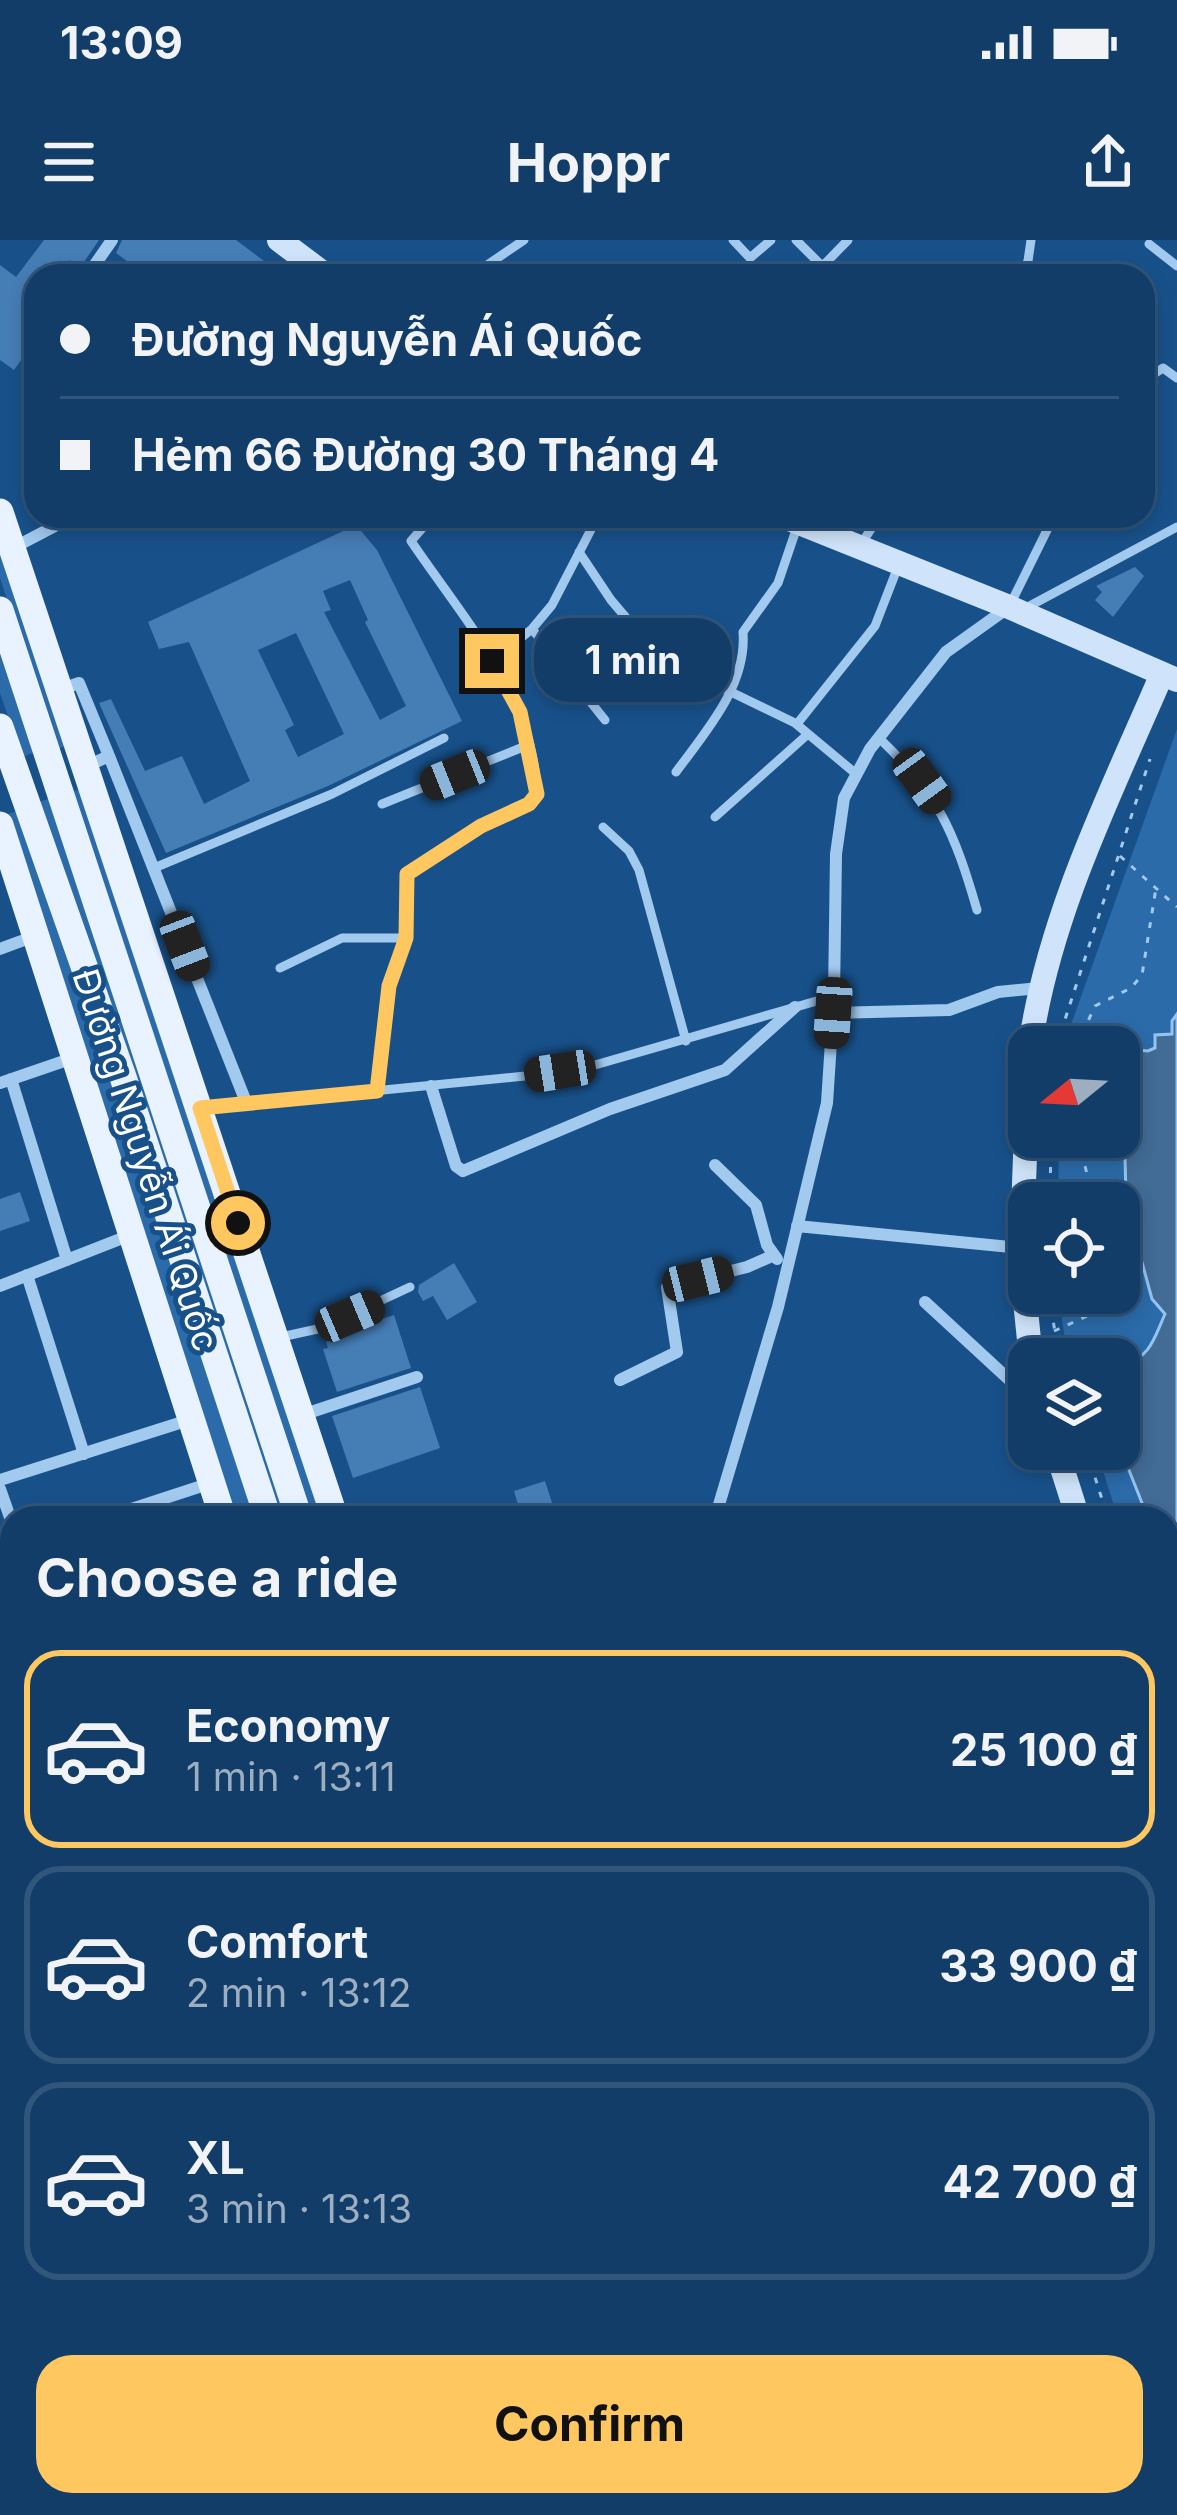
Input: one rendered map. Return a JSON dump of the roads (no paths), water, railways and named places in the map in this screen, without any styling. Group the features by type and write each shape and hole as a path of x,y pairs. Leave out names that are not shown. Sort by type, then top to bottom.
{"main road":[{"name":"Đường Nguyễn Ái Quốc","path":"0,512 59,690 97,762 200,1108 331,1506"},
{"name":"Đường Nguyễn Ái Quốc","path":"0,610 295,1506"},
{"name":"Đường Nguyễn Ái Quốc","path":"0,727 11,794 122,1077 264,1506"},
{"path":"11,794 97,762"},
{"name":"Đường Nguyễn Ái Quốc","path":"0,826 219,1506"}],"street":[{"path":"279,240 312,264"},
{"path":"12,549 51,528"},
{"path":"811,528 1169,677 1071,887 1039,988 1033,1026"},
{"path":"718,1506 788,1267 826,1103 834,996 836,854 844,798 879,738 946,652 1014,609"},
{"path":"97,762 154,868 246,1102"},
{"path":"0,949 35,936"},
{"path":"833,1013 949,1010 998,992 1039,988"},
{"path":"431,1086 456,1166 463,1171 610,1109 725,1070 795,1007"},
{"path":"67,1260 6,1081 76,1057"},
{"path":"715,1166 756,1205 772,1256 788,1267"},
{"path":"797,1226 1008,1247"},
{"path":"0,1286 133,1234"},
{"path":"620,1380 677,1352 667,1287 772,1256"},
{"path":"27,1275 84,1454"},
{"path":"926,1301 1008,1378"},
{"path":"301,1415 417,1376"},
{"path":"0,1485 192,1419"},
{"path":"1063,1470 1074,1506"},
{"path":"141,1506 212,1483"}],"lane":[{"path":"489,264 524,240"},
{"path":"733,240 750,258 772,240"},
{"path":"796,240 820,264"},
{"path":"824,264 848,240"},
{"path":"1149,244 1177,266"},
{"path":"1014,609 1177,527"},
{"path":"377,1091 389,986 406,938 407,874 481,826 532,801 537,786 517,702 411,541 423,528"},
{"path":"492,661 553,605 592,528"},
{"path":"676,772 730,693 746,649 743,632 778,583 788,528"},
{"path":"859,548 872,528"},
{"path":"1014,609 1049,528"},
{"path":"579,552 651,646 690,676 797,724 855,773"},
{"path":"797,724 875,626 899,564"},
{"path":"532,629 605,720"},
{"path":"715,817 808,734"},
{"path":"154,868 332,794 444,738"},
{"path":"879,738 937,802 977,910"},
{"path":"382,804 528,745"},
{"path":"603,826 629,851 639,870 686,1041"},
{"path":"280,968 348,937 370,941 406,938"},
{"path":"200,1108 595,1065 834,996"},
{"path":"276,1338 322,1328 410,1288"}]}
